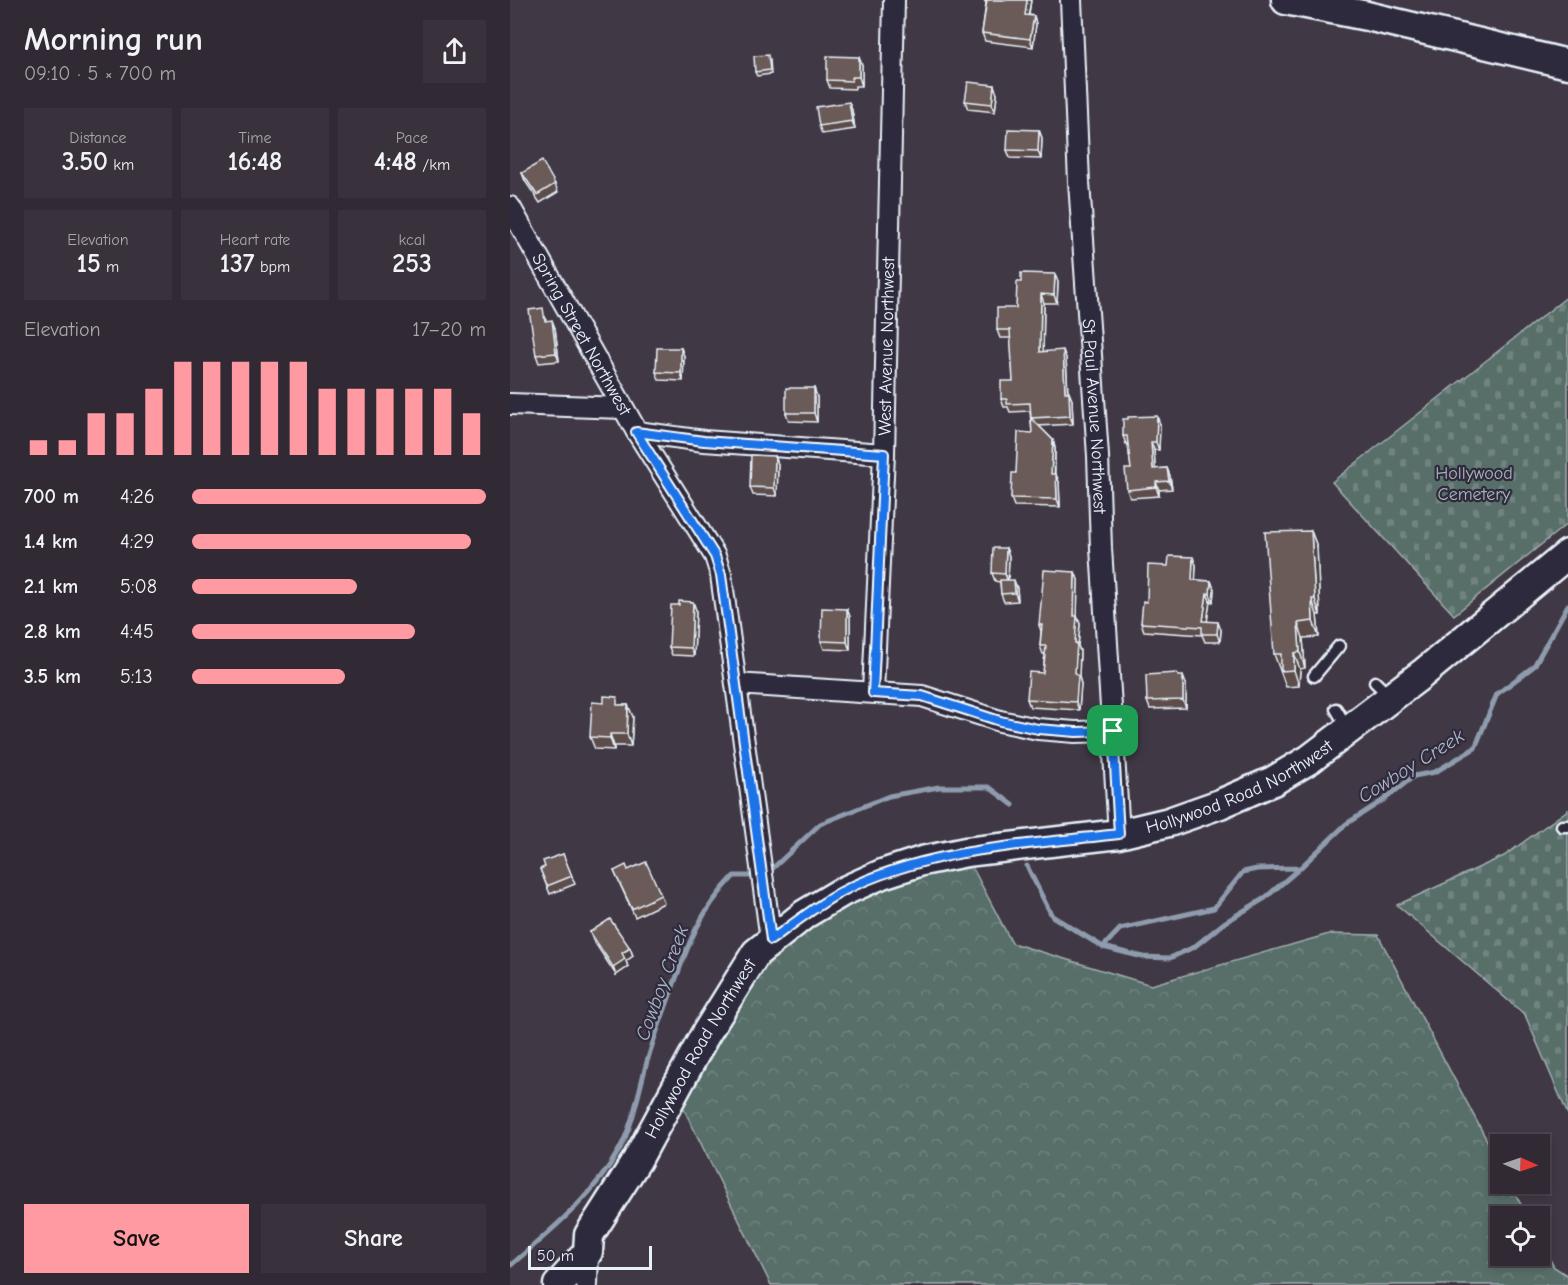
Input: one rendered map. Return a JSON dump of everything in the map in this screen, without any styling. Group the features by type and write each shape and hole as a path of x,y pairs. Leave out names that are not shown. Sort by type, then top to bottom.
{"street":[{"name":"West Avenue Northwest","path":"873,693 884,454 894,0"},
{"name":"St Paul Avenue Northwest","path":"1071,0 1079,182 1098,456 1101,548 1119,834"},
{"path":"1286,0 1367,16 1568,64"},
{"name":"Spring Street Northwest","path":"511,211 636,432 715,556 721,575 771,940"},
{"path":"510,404 623,408"},
{"path":"636,432 704,441 884,454"},
{"name":"Hollywood Road Northwest","path":"558,1285 588,1252 589,1235 637,1160 705,1035 756,954 805,914 842,892 882,874 922,861 966,852 1119,834 1169,822 1220,804 1273,781 1310,759 1342,719 1568,554"},
{"path":"736,684 922,696 1000,721 1038,729 1076,732 1113,731"},
{"path":"588,1252 588,1285"}],"lane":[{"path":"1314,676 1339,646"}],"green space":[{"name":"Hollywood Cemetery","path":"1568,296 1568,523 1454,615 1332,482"},
{"path":"1568,810 1568,1115 1525,1015 1397,905 1504,856"},
{"path":"967,857 1012,943 1151,985 1329,934 1378,935 1490,1146 1490,1194 1515,1194 1522,1206 1490,1206 1490,1266 1550,1266 1550,1260 1554,1267 1568,1276 1568,1285 771,1285 670,1081 759,943 854,890"}],"building":[{"path":"987,0 1027,0 1025,15 1034,16 1030,39 982,33"},
{"path":"768,55 770,70 755,72 754,56"},
{"path":"827,56 859,57 859,77 852,77 852,81 827,80"},
{"path":"968,82 994,85 992,104 965,101"},
{"path":"849,102 852,121 819,126 816,107"},
{"path":"1008,129 1039,130 1038,151 1007,150"},
{"path":"542,161 555,184 537,195 522,173"},
{"path":"1021,273 1055,274 1054,295 1041,294 1040,352 1063,350 1065,392 1069,392 1070,416 1031,418 1030,403 1007,404 1007,399 1001,399 1001,381 1013,381 1010,330 997,330 997,308 1016,308 1017,282 1021,282"},
{"path":"543,308 545,321 552,320 556,353 536,355 529,310"},
{"path":"657,348 681,348 681,373 656,372"},
{"path":"786,388 814,388 814,413 786,413"},
{"path":"1157,416 1156,442 1151,442 1153,469 1167,468 1169,481 1156,482 1156,487 1127,490 1125,469 1131,469 1127,436 1123,436 1123,419"},
{"path":"1031,418 1053,440 1051,474 1056,474 1057,499 1011,498 1012,473 1016,473 1018,432 1032,433"},
{"path":"751,455 775,456 774,488 750,487"},
{"path":"1311,531 1315,599 1312,599 1313,621 1298,623 1300,652 1294,653 1294,670 1281,671 1281,654 1274,654 1265,532"},
{"path":"993,548 1006,548 1005,574 992,573"},
{"path":"1169,556 1193,557 1192,580 1211,581 1203,621 1218,622 1217,634 1202,634 1202,627 1141,623 1143,601 1147,602 1148,565 1168,566"},
{"path":"1044,570 1075,572 1074,616 1077,616 1075,643 1077,643 1075,673 1078,676 1076,702 1027,699 1029,672 1043,673 1046,646 1040,646 1042,625 1039,625"},
{"path":"1000,580 1014,580 1015,593 1001,594"},
{"path":"679,601 693,602 691,648 669,647 671,605 679,605"},
{"path":"822,608 847,609 847,642 821,641"},
{"path":"1177,673 1178,676 1183,676 1183,700 1147,701 1146,675"},
{"path":"604,696 617,697 617,705 628,705 627,734 610,734 610,738 590,737 592,702 604,703"},
{"path":"563,854 572,876 547,886 540,869 545,867 543,861"},
{"path":"646,862 661,895 632,909 614,871 626,865 628,870"},
{"path":"610,919 630,948 622,953 625,959 613,967 590,932"}],"waterway":[{"name":"Cowboy Creek","path":"1027,866 1052,916 1103,947 1120,929 1214,908 1243,872 1257,869 1300,868 1346,824 1385,799 1414,776 1435,772 1475,748 1497,694 1534,666 1568,605"},
{"name":"Cowboy Creek","path":"766,871 772,869 820,824 889,796 939,787 989,787 1013,805"},
{"path":"1103,947 1143,957 1170,958 1194,947 1224,923 1265,898 1300,868"},
{"name":"Cowboy Creek","path":"510,1266 584,1198 619,1150 629,1127 654,1040 695,931 711,904 734,876 758,874"}],"route":[{"path":"636,432 704,441 884,454 873,693 922,696 1000,721 1038,729 1076,732 1113,731 1119,834 966,852 922,861 882,874 842,892 805,914 771,940 721,575 715,556 636,432"}]}
